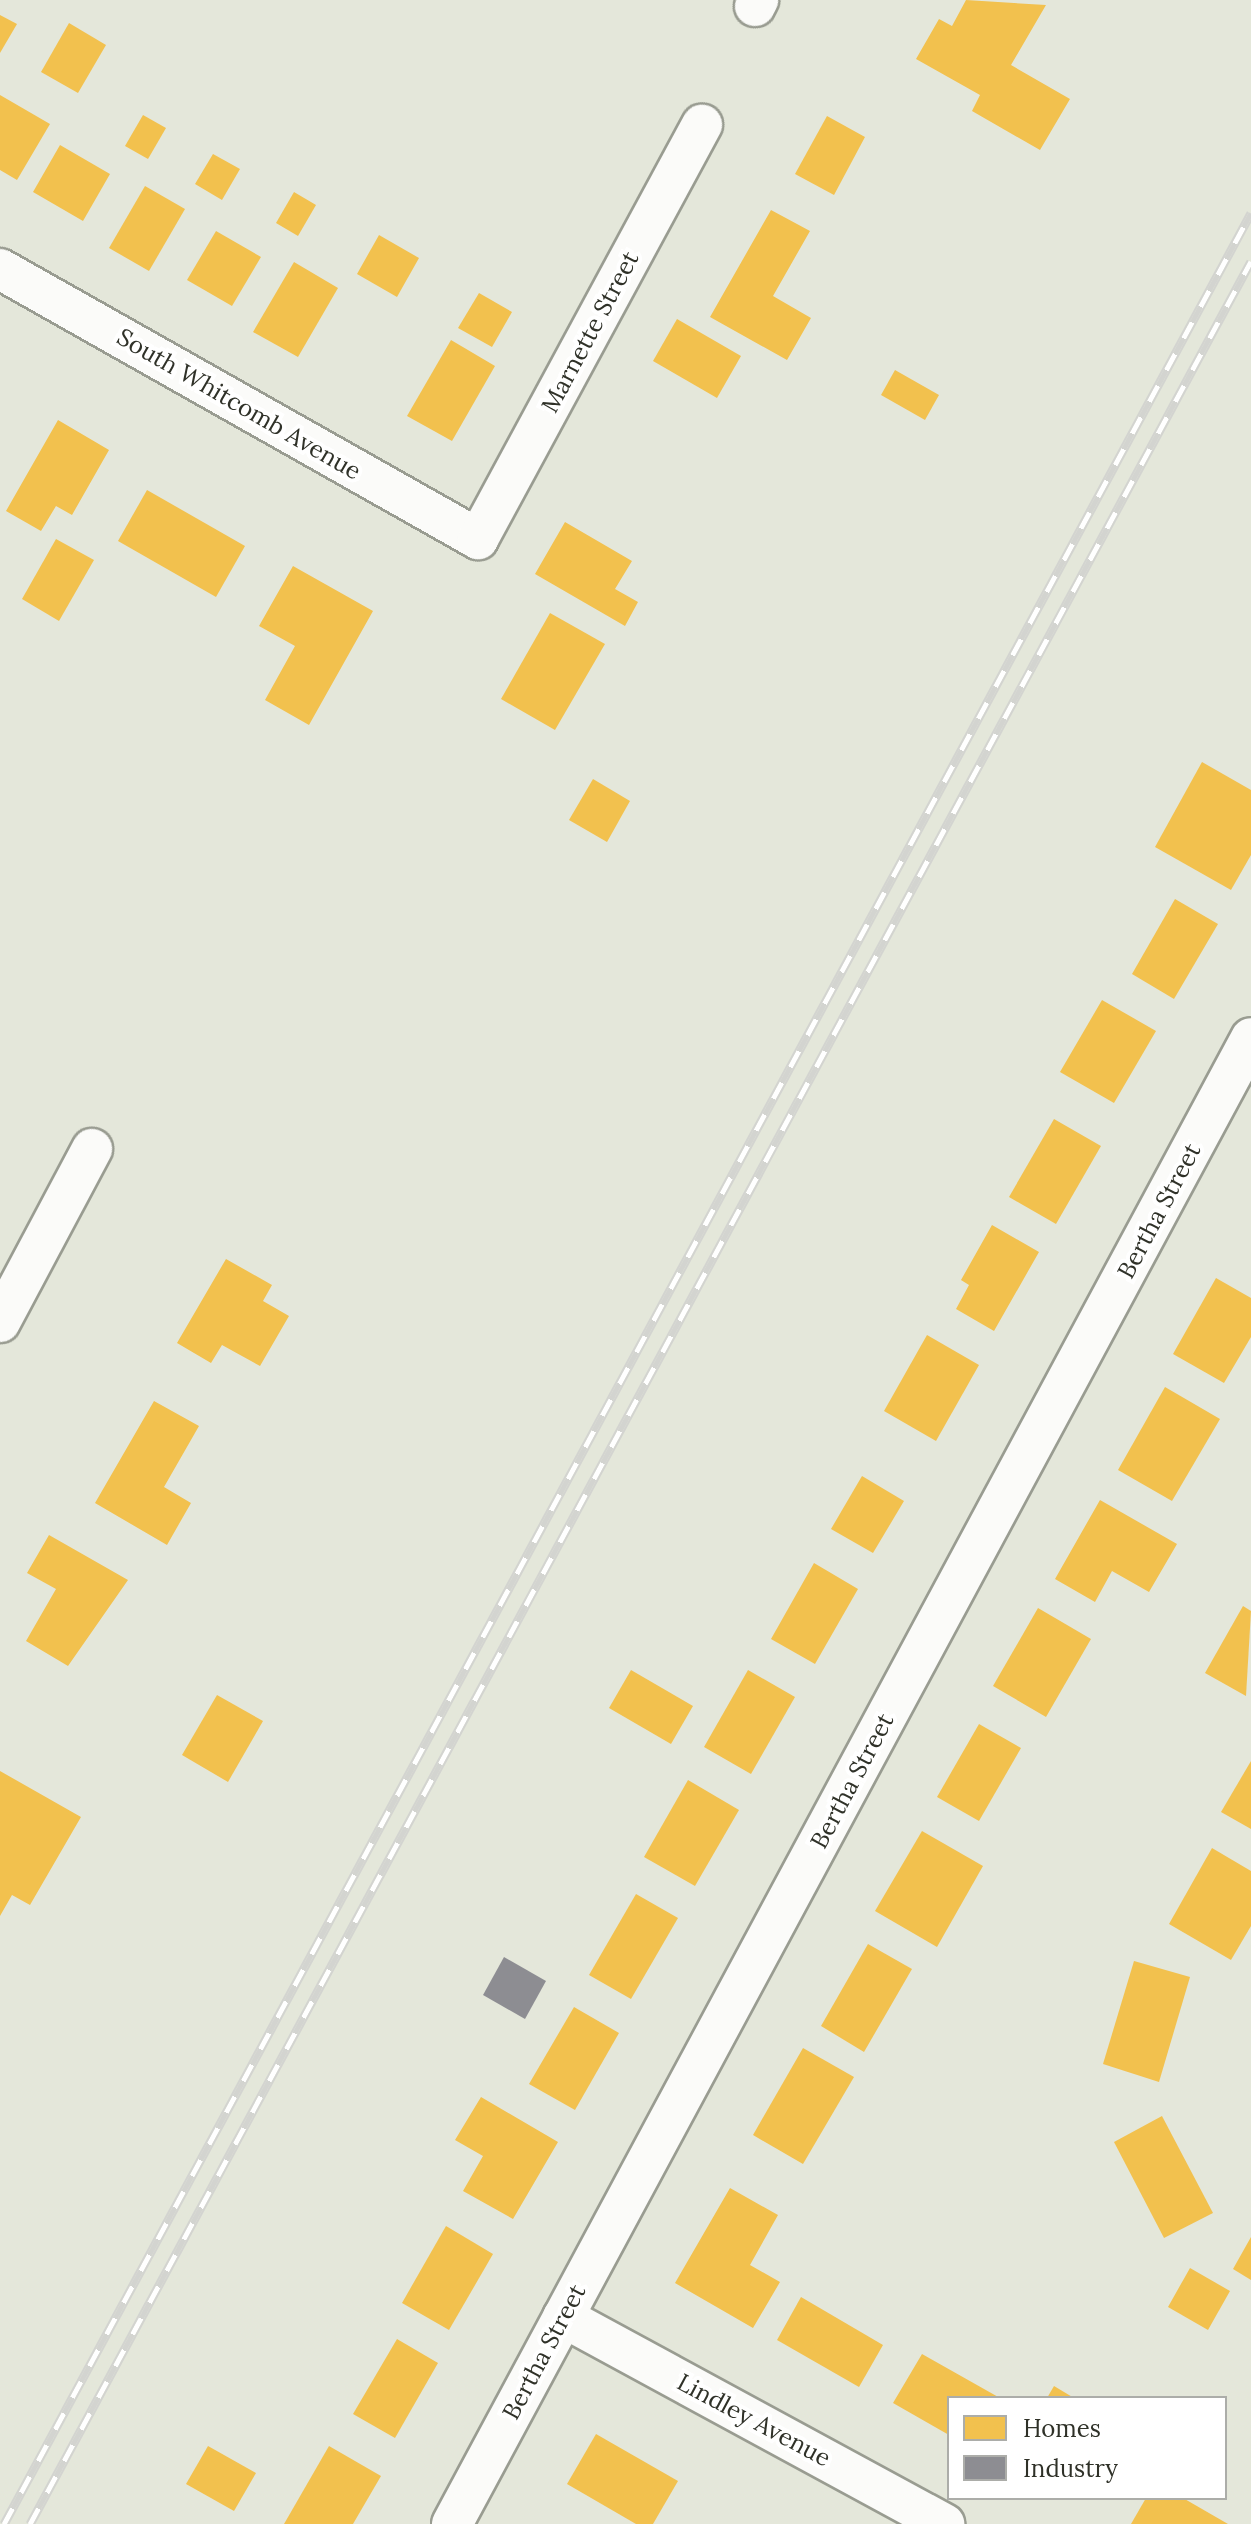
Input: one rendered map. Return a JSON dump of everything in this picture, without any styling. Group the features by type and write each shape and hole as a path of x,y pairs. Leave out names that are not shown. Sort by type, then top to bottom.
{"street":[{"name":"Marnette Street","path":"478,539 702,125"},
{"name":"South Whitcomb Avenue","path":"0,269 478,539"},
{"name":"Bertha Street","path":"452,2524 1248,1052"},
{"path":"0,1322 92,1149"},
{"name":"Lindley Avenue","path":"563,2317 944,2524"}],"building: Homes":[{"path":"966,0 1046,5 1011,65 1070,99 1040,150 972,111 980,95 916,59 939,19 952,26"},
{"path":"0,15 17,24 0,53"},
{"path":"69,23 106,45 78,93 41,72"},
{"path":"0,95 50,124 17,180 0,170"},
{"path":"143,115 166,128 148,159 125,146"},
{"path":"827,116 865,137 834,195 795,174"},
{"path":"60,145 110,174 83,221 33,192"},
{"path":"213,154 240,169 222,200 195,184"},
{"path":"145,186 185,209 149,271 109,248"},
{"path":"294,192 316,205 298,236 276,223"},
{"path":"771,210 810,231 773,296 811,318 787,360 710,317"},
{"path":"216,231 261,257 232,306 187,280"},
{"path":"379,235 419,258 397,297 357,274"},
{"path":"294,262 338,288 298,357 253,332"},
{"path":"479,293 512,312 492,347 458,328"},
{"path":"677,319 741,356 717,398 653,361"},
{"path":"451,340 495,366 452,441 407,416"},
{"path":"895,370 939,395 925,420 881,395"},
{"path":"58,420 109,450 72,515 56,506 41,531 6,511"},
{"path":"147,490 245,546 216,597 118,541"},
{"path":"565,522 632,561 615,589 638,602 625,626 535,574"},
{"path":"56,539 94,560 59,621 22,599"},
{"path":"293,566 373,611 309,725 265,700 295,646 259,626"},
{"path":"550,613 605,644 555,730 501,699"},
{"path":"1202,762 1251,790 1251,855 1231,890 1155,847"},
{"path":"593,779 630,801 607,842 569,820"},
{"path":"1175,899 1218,924 1174,999 1132,974"},
{"path":"1102,1000 1156,1031 1114,1103 1060,1072"},
{"path":"1054,1119 1101,1146 1056,1224 1009,1197"},
{"path":"992,1225 1039,1252 994,1331 956,1309 969,1285 961,1280"},
{"path":"226,1259 272,1285 263,1301 289,1316 260,1366 222,1345 211,1363 177,1343"},
{"path":"1216,1278 1251,1298 1251,1337 1224,1383 1173,1354"},
{"path":"927,1335 979,1365 936,1441 884,1411"},
{"path":"1165,1387 1220,1419 1172,1501 1118,1470"},
{"path":"154,1401 199,1426 164,1487 191,1503 167,1545 95,1503"},
{"path":"862,1476 904,1501 873,1553 831,1529"},
{"path":"1100,1500 1177,1544 1149,1592 1112,1571 1095,1602 1055,1579"},
{"path":"49,1535 128,1580 68,1666 26,1641 56,1589 27,1573"},
{"path":"814,1563 858,1589 815,1664 771,1639"},
{"path":"1243,1606 1251,1611 1246,1696 1205,1673"},
{"path":"1038,1608 1091,1639 1046,1717 993,1686"},
{"path":"631,1670 693,1706 671,1744 609,1708"},
{"path":"748,1670 795,1697 751,1774 704,1747"},
{"path":"217,1695 263,1721 228,1782 182,1755"},
{"path":"979,1724 1021,1748 979,1821 937,1797"},
{"path":"1251,1761 1251,1829 1221,1812"},
{"path":"0,1771 81,1817 30,1905 12,1895 0,1916"},
{"path":"688,1780 739,1810 695,1886 644,1857"},
{"path":"922,1831 983,1866 937,1947 875,1911"},
{"path":"1212,1848 1251,1871 1251,1926 1231,1960 1169,1924"},
{"path":"636,1894 678,1918 631,1999 589,1975"},
{"path":"868,1944 912,1969 864,2052 821,2026"},
{"path":"1134,1961 1190,1977 1159,2082 1103,2064"},
{"path":"574,2007 619,2033 575,2110 529,2084"},
{"path":"803,2048 854,2077 803,2164 753,2135"},
{"path":"481,2097 558,2142 513,2219 463,2191 483,2156 455,2140"},
{"path":"1162,2116 1213,2213 1164,2238 1114,2142"},
{"path":"730,2188 778,2215 750,2265 780,2282 753,2328 675,2283"},
{"path":"446,2226 493,2254 449,2330 402,2303"},
{"path":"1251,2237 1251,2280 1233,2269"},
{"path":"1190,2268 1230,2291 1208,2330 1168,2307"},
{"path":"801,2297 883,2345 859,2387 777,2340"},
{"path":"397,2339 438,2363 395,2438 353,2414"},
{"path":"922,2354 996,2396 947,2396 947,2434 893,2403"},
{"path":"1054,2386 1071,2396 1048,2396"},
{"path":"596,2434 678,2481 653,2524 636,2524 567,2484"},
{"path":"208,2446 256,2473 234,2511 186,2484"},
{"path":"329,2446 381,2476 353,2524 284,2524"},
{"path":"1145,2500 1186,2500 1228,2524 1131,2524"}],"building: Industry":[{"path":"504,1957 546,1981 525,2019 483,1995"}],"railway":[{"path":"4,2524 1251,213"},
{"path":"30,2524 1251,261"}]}
